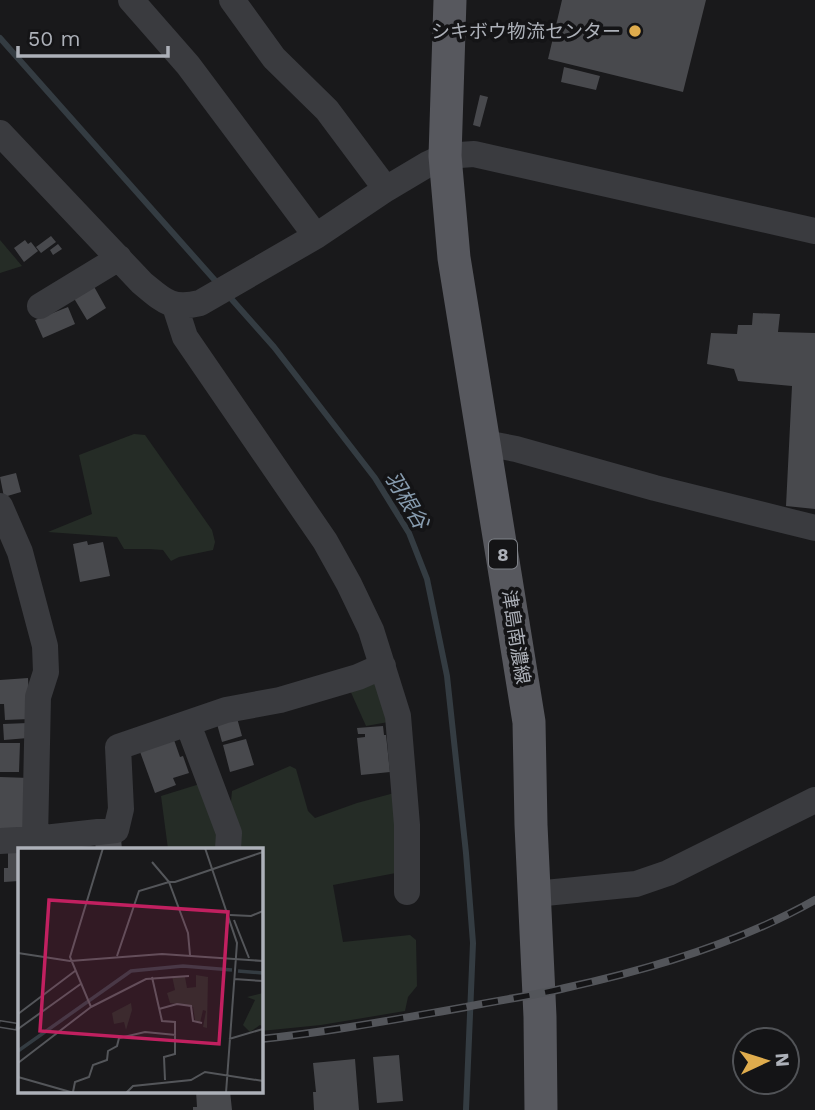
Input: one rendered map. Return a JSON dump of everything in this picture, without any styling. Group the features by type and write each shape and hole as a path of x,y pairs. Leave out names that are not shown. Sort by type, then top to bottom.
{"main road":[{"name":"津島南濃線","path":"450,0 444,156 454,258 529,722 541,1110"}],"street":[{"path":"131,0 188,65 316,236"},
{"path":"232,0 274,58 327,110 386,189"},
{"path":"0,133 142,283 162,299 188,305 289,253 386,189 444,156 474,154 815,231"},
{"path":"40,306 119,258"},
{"path":"188,305 185,337 326,541 371,630 398,716 407,825 407,892"},
{"path":"485,443 815,528"},
{"path":"0,506 20,552 45,646 46,672 38,697 35,839"},
{"path":"0,841 116,830 121,809 118,747 226,710 280,700 358,677 383,666"},
{"path":"188,724 229,833 228,848"},
{"path":"535,894 636,884 668,873 815,800"}],"shaded area":[{"path":"0,240 22,266 0,273"},
{"path":"134,434 145,435 212,530 215,542 213,550 171,561 163,550 124,549 117,537 48,532 92,514 79,455"},
{"path":"383,681 394,721 366,726 349,688"},
{"path":"290,766 296,769 308,811 315,818 398,792 401,872 333,885 343,942 410,935 416,940 417,986 408,997 405,1011 321,1025 262,1031 262,848 237,848 232,791"},
{"path":"203,783 223,848 168,848 161,796"}],"building":[{"name":"シキボウ物流センター","path":"562,0 706,0 683,92 548,59"},
{"path":"564,67 600,76 596,90 561,82"},
{"path":"480,95 488,97 480,127 473,125"},
{"path":"51,236 56,242 41,253 36,247"},
{"path":"25,240 28,244 31,242 38,251 24,262 14,248"},
{"path":"58,244 62,249 53,255 50,250"},
{"path":"92,283 106,308 87,320 72,295"},
{"path":"68,307 75,324 43,338 35,320"},
{"path":"753,313 780,314 778,332 815,333 815,509 786,506 792,386 738,381 734,369 707,364 711,333 737,334 738,325 752,325"},
{"path":"16,473 21,492 4,497 0,477"},
{"path":"87,541 88,545 103,542 110,576 80,582 73,544"},
{"path":"28,678 30,719 5,720 4,704 0,704 0,680"},
{"path":"237,718 242,736 222,742 217,724"},
{"path":"28,723 28,738 4,740 3,724"},
{"path":"383,726 390,772 361,775 357,738 365,737 365,734 358,734 357,728"},
{"path":"173,737 189,773 173,778 176,785 155,793 139,749"},
{"path":"246,739 254,765 230,772 223,745"},
{"path":"0,743 20,743 19,772 0,772"},
{"path":"0,777 30,778 22,833 0,833"},
{"path":"121,839 122,848 96,848 95,843"},
{"path":"8,849 18,849 18,881 4,882 4,868 8,868"},
{"path":"399,1055 403,1101 377,1103 373,1057"},
{"path":"355,1059 359,1110 314,1110 313,1092 316,1092 313,1063"},
{"path":"196,1092 230,1092 232,1110 193,1110 193,1107 197,1107"}],"waterway":[{"name":"羽根谷","path":"0,38 220,286"},
{"name":"羽根谷","path":"227,294 274,347 375,478 409,533 427,579 447,676 473,943 466,1110"}],"railway":[{"path":"262,1039 389,1021 597,981 725,942 815,900"},
{"path":"0,1024 18,1027"}],"place":[{"name":"シキボウ物流センター","path":"635,31"}]}
